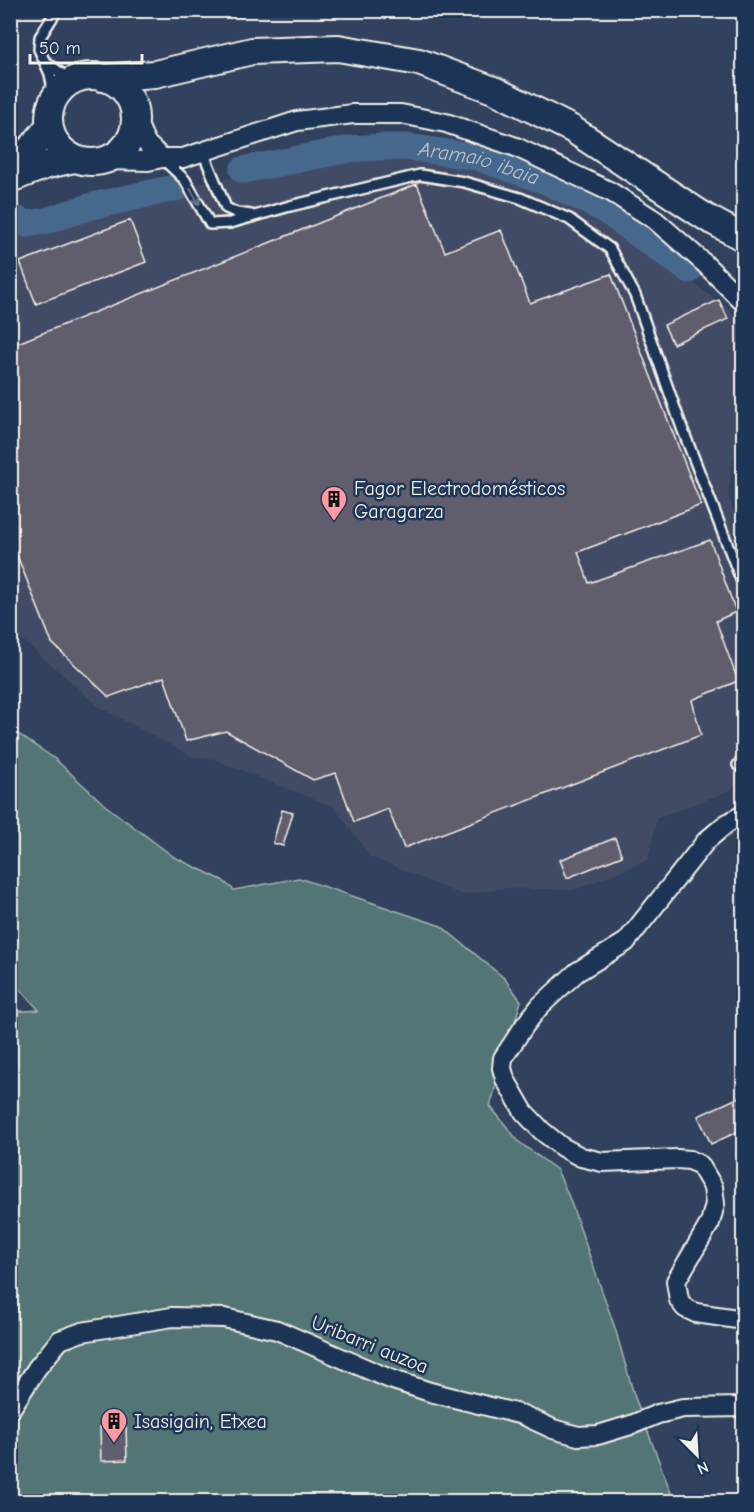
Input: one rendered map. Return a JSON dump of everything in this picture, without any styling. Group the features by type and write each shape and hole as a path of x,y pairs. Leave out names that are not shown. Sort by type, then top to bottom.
{"main road":[{"path":"74,159 62,151 49,126 49,113 60,90 90,78 146,75 176,70 252,51 338,48 419,62 496,91 572,129 707,218 744,238"},
{"path":"133,110 153,84 176,70"},
{"path":"10,179 47,165 74,159 92,162 104,160 124,147 132,134 133,110 121,88 109,79 90,78"},
{"path":"10,168 33,146 49,126"}],"street":[{"path":"133,110 146,142 162,158"},
{"path":"104,160 148,161 183,158 297,121 353,114 401,114 446,123 516,147 611,192 655,220 704,263 744,303"},
{"path":"744,814 726,824 706,841 626,942 577,972 540,1006 503,1058 502,1068 509,1088 524,1112 562,1147 582,1157 602,1162 677,1159 690,1160 699,1165 713,1187 715,1204 710,1222 676,1281 679,1300 685,1308 696,1313 744,1320"},
{"name":"Uribarri auzoa","path":"10,1410 37,1368 60,1340 82,1332 172,1317 224,1318 277,1330 390,1379 430,1392 523,1415 554,1429 578,1436 598,1435 682,1408 744,1407"}],"lane":[{"path":"55,98 46,62 39,50 40,37 57,10"},
{"path":"46,62 62,74 90,78"},
{"path":"203,152 226,208 237,213 257,216"},
{"path":"162,158 184,180 210,224 230,223 420,176 464,182 520,198 569,219 610,249 634,295 682,428 744,587"}],"shaded area":[{"path":"10,11 24,11 11,44"},
{"name":"Fagor Electrodomésticos Garagarza","path":"438,156 562,197 652,251 743,321 743,397 728,494 743,540 743,778 729,791 657,818 648,860 574,890 506,888 462,895 371,857 334,807 213,759 191,756 101,708 11,630 11,215 298,167"}],"green space":[{"path":"11,729 55,759 106,806 174,857 222,880 234,890 299,878 441,926 504,978 521,1001 490,1106 519,1142 557,1170 569,1197 615,1328 634,1395 674,1501 11,1501 11,1012 39,1010 11,979"}],"building":[{"name":"Fagor Electrodomésticos Garagarza","path":"417,184 445,252 501,230 530,303 611,274 701,505 578,552 589,583 710,540 736,612 716,621 738,681 692,700 701,735 404,848 388,809 354,822 336,773 313,780 226,731 186,741 164,677 109,697 52,643 10,538 10,346"},
{"path":"130,220 146,262 36,304 20,262"},
{"path":"719,300 728,319 673,344 664,325"},
{"path":"282,810 293,813 283,846 273,843"},
{"path":"615,838 622,856 567,878 560,860"},
{"path":"744,1095 744,1129 711,1144 698,1116"},
{"name":"Isasigain, Etxea","path":"100,1427 126,1427 127,1460 101,1461"}],"waterway":[{"name":"Aramaio ibaia","path":"243,170 349,149 382,147 407,147 477,157 546,181 602,208 689,270"},
{"name":"Aramaio ibaia","path":"10,216 27,224 45,221 92,206 179,187"}],"place":[{"name":"Fagor Electrodomésticos Garagarza","path":"334,522"},
{"name":"Isasigain, Etxea","path":"114,1444"}]}
